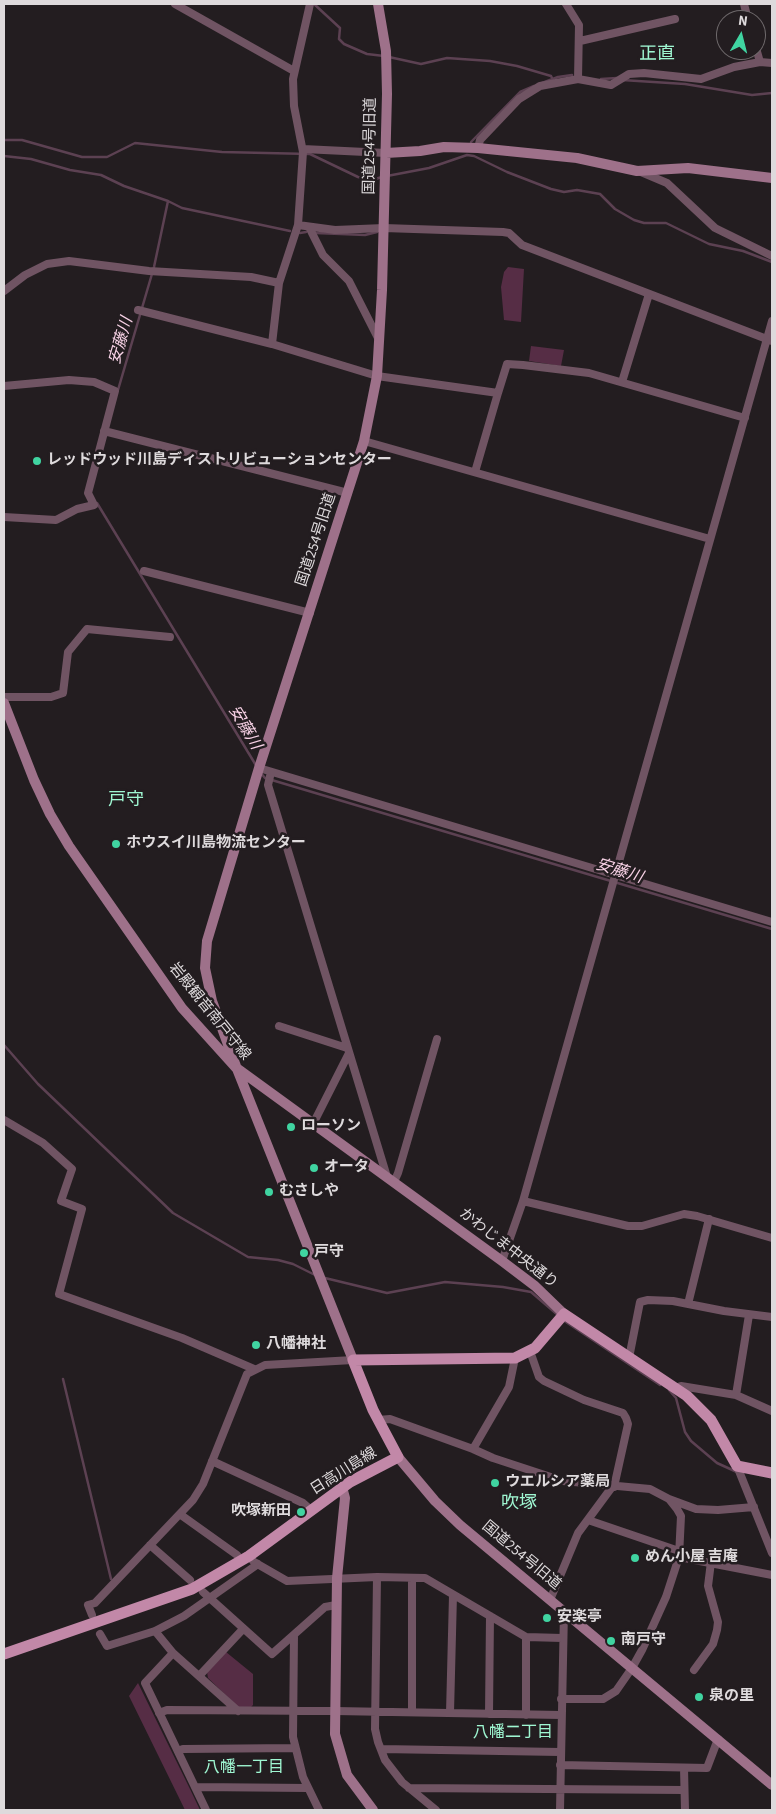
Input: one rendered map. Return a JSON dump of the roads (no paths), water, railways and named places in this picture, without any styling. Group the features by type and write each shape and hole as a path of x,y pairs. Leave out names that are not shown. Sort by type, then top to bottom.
{"main road":[{"path":"353,1360 515,1358 530,1351 549,1333 564,1314"},
{"name":"かわじま中央通り","path":"564,1314 687,1396 711,1420 724,1439 737,1466"},
{"name":"日高川島線","path":"4,1654 192,1590 342,1487 398,1457 378,1420 353,1360"},
{"path":"737,1466 772,1473"}],"street":[{"path":"174,4 235,36 294,71"},
{"path":"272,344 279,283 298,224 303,149 294,106 294,71 310,4"},
{"name":"国道254号旧道","path":"237,1069 212,1001 205,968 205,954 211,922 364,441 376,376 380,342 386,167 387,69 384,31 378,4"},
{"path":"566,4 579,25 578,80"},
{"path":"580,41 675,19"},
{"path":"478,148 480,140 498,120 529,91 540,86 578,80 611,85 629,74 644,73 701,79 734,67 760,62 772,63"},
{"path":"303,149 386,153 420,151 444,147 478,148 577,158 637,171 668,183 715,228 772,256"},
{"path":"637,171 688,168 772,178"},
{"path":"298,224 335,230 384,228 509,233 522,246 770,340"},
{"path":"309,227 323,255 349,281 380,342"},
{"path":"4,291 25,275 46,264 69,261 150,271 251,277 279,283"},
{"path":"622,382 648,294"},
{"path":"138,310 272,344 376,376 498,393"},
{"path":"502,1261 523,1201 744,418 770,340 772,321"},
{"path":"475,472 507,364 589,373 744,418"},
{"path":"4,386 69,380 94,382 115,391 88,494 94,504 77,509 56,520 4,517"},
{"path":"104,431 348,493"},
{"path":"364,441 710,539"},
{"path":"144,571 310,612"},
{"path":"4,697 50,697 64,693 68,652 87,629 170,636"},
{"name":"岩殿観音南戸守線","path":"4,703 34,780 50,814 69,846 182,1008 237,1069 353,1360"},
{"path":"259,768 772,922"},
{"path":"271,772 268,785 348,1050 390,1180 398,1173 437,1039"},
{"path":"280,1026 348,1050"},
{"path":"313,1124 348,1050"},
{"name":"かわじま中央通り","path":"237,1069 502,1261 535,1286 564,1314"},
{"path":"4,1120 43,1143 72,1169 61,1201 82,1209 59,1294 182,1338 254,1370"},
{"path":"523,1201 628,1226 642,1226 684,1214 709,1219 772,1238"},
{"path":"688,1304 709,1219"},
{"path":"628,1358 640,1302 654,1299 772,1317"},
{"path":"736,1395 749,1315"},
{"path":"530,1351 539,1377 544,1381 584,1400 623,1413 628,1424 613,1487 578,1533 550,1600"},
{"path":"473,1448 509,1386 515,1358"},
{"path":"92,1615 88,1605 95,1603 193,1500 212,1461 244,1378 254,1370 265,1365 353,1360"},
{"path":"675,1388 680,1386 736,1395 772,1411"},
{"path":"378,1420 390,1419 548,1477 613,1487 645,1488 669,1500 694,1508 718,1510 754,1508"},
{"name":"国道254号旧道","path":"398,1457 435,1500 460,1525 772,1785"},
{"path":"212,1461 303,1503 311,1510"},
{"path":"737,1466 772,1553"},
{"path":"342,1487 344,1508 336,1605 335,1734 342,1762 355,1788 370,1809"},
{"path":"561,1699 602,1700 616,1691 642,1650 666,1597 679,1554 681,1516 669,1500"},
{"path":"681,1516 694,1508"},
{"path":"180,1515 287,1581 377,1577 425,1578 526,1637 562,1638"},
{"path":"588,1520 679,1554 772,1575"},
{"path":"150,1545 190,1580"},
{"path":"694,1670 713,1644 717,1630 718,1622 708,1586 711,1562"},
{"path":"100,1634 107,1646 155,1632 211,1599 258,1564"},
{"path":"377,1577 375,1729 385,1760 409,1788 436,1810"},
{"path":"412,1578 412,1712"},
{"path":"203,1592 243,1630 272,1654 325,1607 336,1605"},
{"path":"450,1713 453,1594"},
{"path":"560,1810 560,1715 564,1611"},
{"path":"489,1714 490,1616"},
{"path":"200,1675 243,1630"},
{"path":"155,1632 173,1653 200,1675 238,1711"},
{"path":"294,1635 293,1712 295,1748 308,1788 319,1810"},
{"path":"526,1637 526,1715"},
{"path":"173,1653 145,1683 206,1810"},
{"path":"159,1713 167,1710 560,1715"},
{"path":"560,1765 707,1768 718,1739"},
{"path":"178,1751 183,1749 295,1748"},
{"path":"381,1749 560,1752"},
{"path":"684,1768 685,1810"},
{"path":"195,1787 308,1788"},
{"path":"409,1788 684,1790"}],"waterway":[{"path":"314,4 340,28 339,39 344,44 367,54 384,56"},
{"path":"389,57 421,64 447,58 490,61 517,66 551,76 552,78"},
{"path":"542,83 558,77 572,75"},
{"path":"601,79 617,78"},
{"path":"622,80 685,84 752,95 772,93"},
{"path":"471,142 520,92 534,86"},
{"path":"4,140 22,140 82,157 107,157 135,143 222,152 310,154 358,177 372,180 382,177"},
{"path":"387,176 429,168 467,155 474,156 507,172 551,189 564,192 577,190 600,194 615,209 634,220 644,223 666,223 709,244 743,251 772,262"},
{"path":"4,156 31,159 70,170 101,175 124,186 168,201 182,208 290,231"},
{"name":"安藤川","path":"118,390 154,267 168,201"},
{"path":"300,233 306,232"},
{"path":"316,233 365,235 377,232"},
{"name":"安藤川","path":"97,503 257,767"},
{"name":"安藤川","path":"260,772 265,778 772,929"},
{"path":"4,1045 38,1084 173,1213 248,1257 278,1260 293,1264 315,1275"},
{"path":"325,1278 387,1293 445,1282 503,1287 531,1292 559,1316"},
{"path":"563,1320 660,1385"},
{"path":"63,1379 111,1579"},
{"path":"669,1390 676,1398 685,1432 691,1441 717,1463 739,1473"}],"place":[{"name":"レッドウッド川島ディストリビューションセンター","path":"37,461"},
{"name":"ホウスイ川島物流センター","path":"116,844"},
{"name":"ローソン","path":"291,1127"},
{"name":"オータ","path":"314,1168"},
{"name":"むさしや","path":"269,1192"},
{"name":"戸守","path":"304,1253"},
{"name":"八幡神社","path":"256,1345"},
{"name":"ウエルシア薬局","path":"495,1483"},
{"name":"吹塚新田","path":"301,1512"},
{"name":"めん小屋 吉庵","path":"635,1558"},
{"name":"安楽亭","path":"547,1618"},
{"name":"南戸守","path":"611,1641"},
{"name":"泉の里","path":"699,1697"}],"district":[{"name":"正直","path":"657,55"},
{"name":"戸守","path":"126,801"},
{"name":"吹塚","path":"519,1504"},
{"name":"八幡二丁目","path":"513,1733"},
{"name":"八幡一丁目","path":"244,1768"}]}
